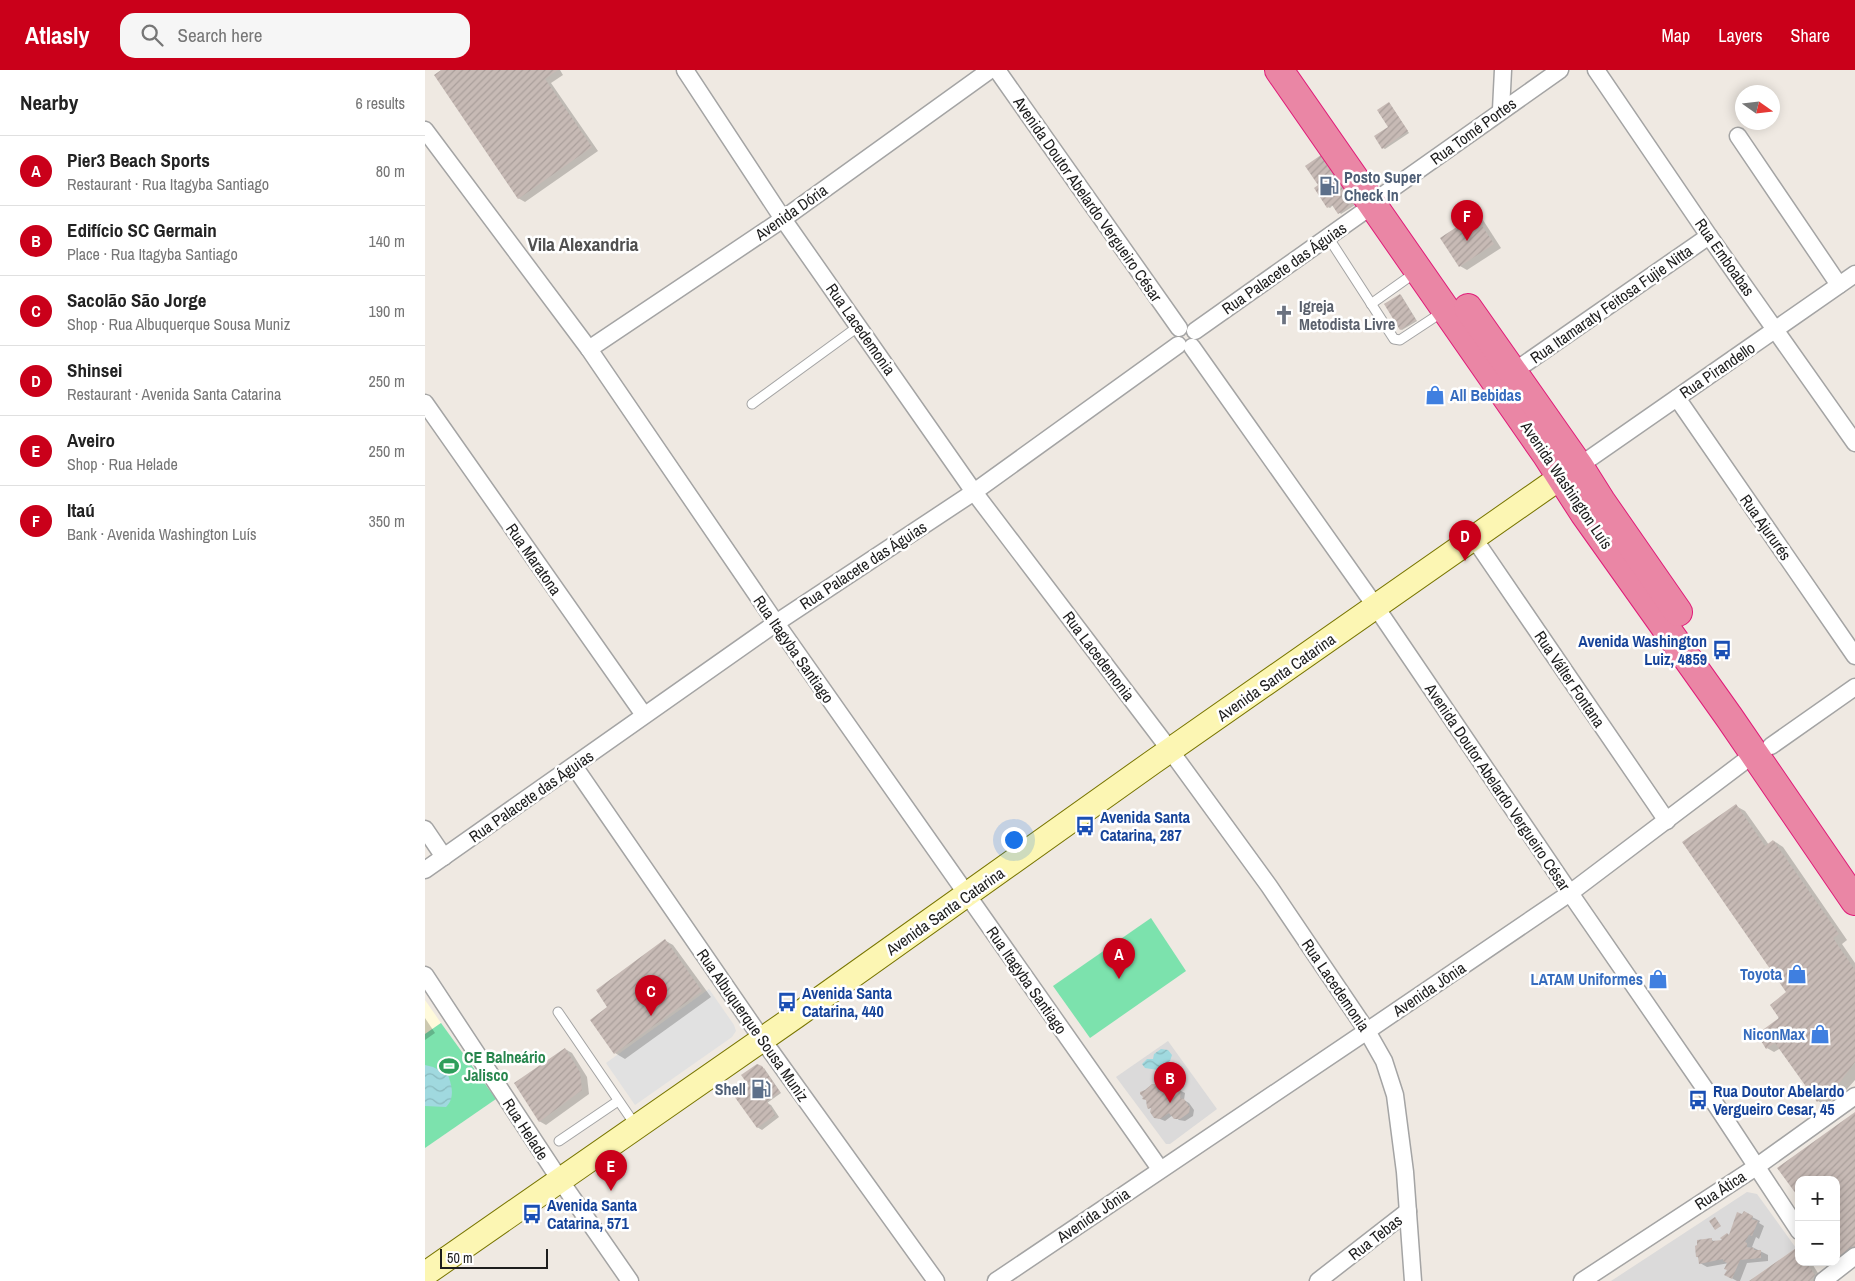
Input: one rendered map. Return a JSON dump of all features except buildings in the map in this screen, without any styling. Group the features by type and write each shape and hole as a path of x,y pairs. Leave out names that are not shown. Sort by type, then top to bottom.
{"highway":[{"name":"Avenida Washington Luís","path":"1279,70 1513,372 1570,471"},
{"name":"Avenida Washington Luís","path":"1302,70 1380,199 1418,270 1446,310 1570,471 1607,509 1763,750 1855,901"},
{"name":"Avenida Washington Luís","path":"1763,750 1855,871"}],"street":[{"name":"Rua Lacedemonia","path":"685,70 783,219 974,492 1170,750 1269,886 1367,1031 1384,1061 1395,1095 1405,1172 1413,1281"},
{"name":"Avenida Dória","path":"589,349 783,219 990,70"},
{"name":"Avenida Doutor Abelardo Vergueiro César","path":"997,70 1376,607 1712,1099 1795,1225"},
{"path":"1501,110 1503,70"},
{"name":"Rua Tomé Portes","path":"1380,199 1559,70"},
{"name":"Rua Emboabas","path":"1596,70 1709,236 1777,330 1849,421 1855,443"},
{"name":"Rua Itagyba Santiago","path":"425,130 589,349 776,623 1160,1169"},
{"path":"1738,136 1839,285"},
{"name":"Rua Palacete das Águias","path":"425,870 776,623 974,492 1380,199"},
{"name":"Rua Itamaraty Feitosa Fujie Nitta","path":"1513,372 1709,236"},
{"name":"Rua Pirandello","path":"1570,471 1777,330 1855,274"},
{"name":"Rua Ajururés","path":"1677,398 1855,656"},
{"name":"Rua Maratona","path":"425,403 644,715"},
{"name":"Avenida Santa Catarina","path":"425,1274 967,896 1170,750 1570,471"},
{"name":"Rua Válter Fontana","path":"1473,537 1667,821"},
{"name":"Avenida Jônia","path":"996,1281 1570,892 1763,750 1855,687"},
{"name":"Rua Albuquerque Sousa Muniz","path":"574,766 762,1039 936,1281"},
{"path":"425,829 445,857"},
{"name":"Rua Helade","path":"425,975 560,1180 630,1281"},
{"name":"Rua Ática","path":"1582,1281 1756,1167 1855,1096"},
{"name":"Rua Tebas","path":"1318,1281 1408,1212"},
{"path":"1824,1273 1855,1256"}],"lane":[{"path":"1328,237 1393,339 1403,338 1446,310"},
{"path":"1371,304 1418,270"},
{"path":"752,404 859,326"},
{"path":"558,1012 636,1127"},
{"path":"559,1141 618,1101"}],"shaded area":[{"path":"709,989 734,1025 736,1031 732,1037 635,1105 606,1063"},
{"path":"425,1000 441,1023 425,1034"},
{"path":"1168,1041 1217,1109 1170,1144 1166,1144 1116,1077"},
{"path":"1747,1192 1757,1194 1795,1247 1795,1249 1749,1281 1611,1281"}],"green space":[{"path":"1151,918 1186,971 1090,1038 1053,986"},
{"name":"CE Balneário Jalisco","path":"441,1023 496,1099 425,1148 425,1034"}],"water":[{"path":"1161,1049 1168,1050 1172,1055 1170,1061 1158,1070 1145,1068 1142,1064 1147,1059 1153,1059 1154,1054"},
{"path":"425,1065 448,1075 452,1096 446,1107 425,1106"}],"place":[{"name":"Posto Super Check In","path":"1329,186"},
{"name":"Itaú","path":"1467,241"},
{"name":"Igreja Metodista Livre","path":"1284,315"},
{"name":"All Bebidas","path":"1435,395"},
{"name":"Shinsei","path":"1465,561"},
{"name":"Avenida Washington Luiz, 4859","path":"1722,650"},
{"name":"Avenida Santa Catarina, 287","path":"1085,826"},
{"name":"Toyota","path":"1797,974"},
{"name":"Pier3 Beach Sports","path":"1119,979"},
{"name":"LATAM Uniformes","path":"1658,979"},
{"name":"Avenida Santa Catarina, 440","path":"787,1002"},
{"name":"Sacolão São Jorge","path":"651,1016"},
{"name":"NiconMax","path":"1820,1034"},
{"name":"CE Balneário Jalisco","path":"449,1066"},
{"name":"Shell","path":"761,1089"},
{"name":"Rua Doutor Abelardo Vergueiro Cesar, 45","path":"1698,1100"},
{"name":"Edifício SC Germain","path":"1170,1103"},
{"name":"Aveiro","path":"611,1191"},
{"name":"Avenida Santa Catarina, 571","path":"532,1214"}],"district":[{"name":"Vila Alexandria","path":"583,244"}]}
